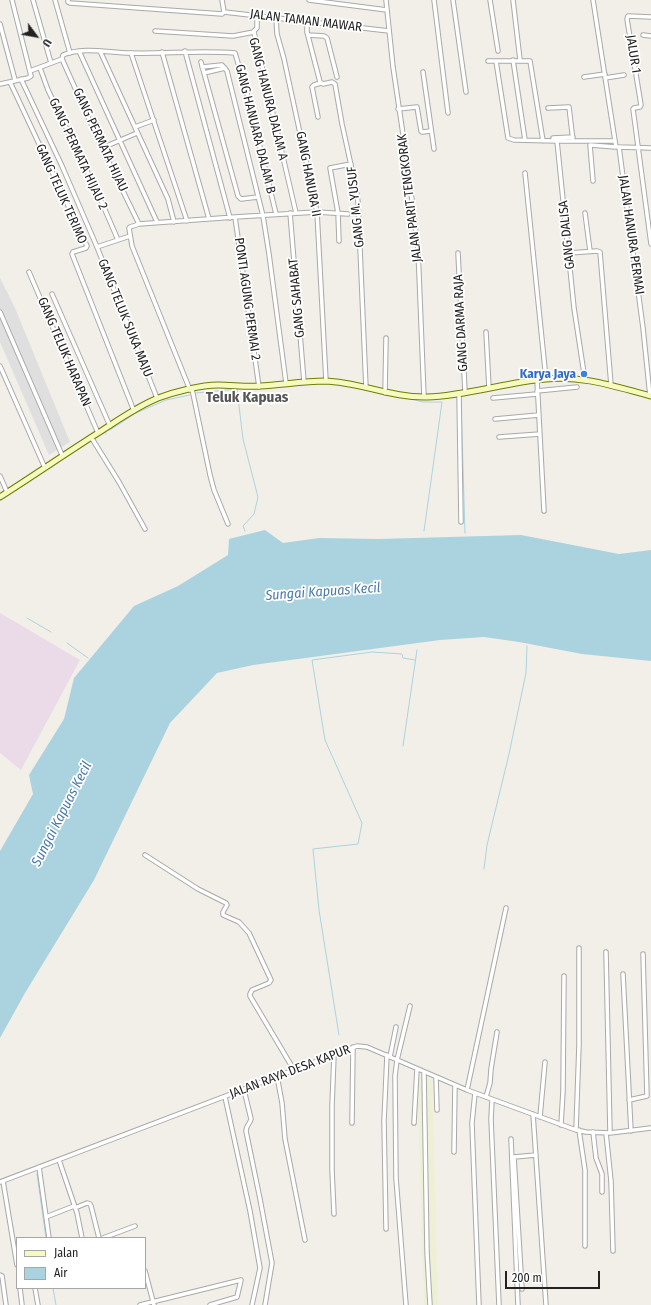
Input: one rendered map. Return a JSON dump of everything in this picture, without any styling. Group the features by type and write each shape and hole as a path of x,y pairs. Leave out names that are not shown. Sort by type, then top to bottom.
{"main road":[{"path":"0,497 45,468 62,455 157,398 191,389 216,385 259,386 326,381 385,392 424,397 444,396 537,380 566,378 611,385 650,396"}],"street":[{"path":"0,84 30,77 30,71 12,0"},
{"path":"34,0 51,63"},
{"path":"55,0 70,53"},
{"name":"JALAN TAMAN MAWAR","path":"68,0 70,3 222,14 224,12 389,31"},
{"path":"222,0 224,12"},
{"path":"309,0 387,10"},
{"name":"JALAN PARIT TENGKORAK","path":"386,0 398,109 408,168 418,249 424,397"},
{"path":"434,0 448,113"},
{"path":"453,0 466,92"},
{"path":"490,0 498,52"},
{"path":"512,0 520,60"},
{"name":"JALAN HANURA PERMAI","path":"593,0 617,147 643,328 650,396"},
{"path":"253,32 256,28 257,16"},
{"name":"JALUR 1","path":"639,148 633,110 641,105 627,17 651,17"},
{"name":"GANG HANURA II","path":"276,18 278,40 284,59 317,212 326,381"},
{"path":"307,21 307,30 321,83 312,87 318,118"},
{"path":"0,24 15,80"},
{"name":"GANG HANURA DALAM A","path":"155,31 233,36 253,32 296,213"},
{"path":"308,34 324,36 327,38 337,76"},
{"path":"643,35 651,36"},
{"path":"79,51 157,222"},
{"name":"GANG HANUARA DALAM B","path":"30,71 40,68 70,53 79,51 131,53 186,51 236,54 248,97 276,214"},
{"path":"100,51 168,199 174,222"},
{"path":"186,51 230,218"},
{"path":"162,52 205,206 206,205 210,219"},
{"path":"131,53 187,221"},
{"name":"GANG PERMATA HIJAU","path":"62,57 102,148 139,224"},
{"path":"513,60 525,140"},
{"path":"488,61 530,61 543,141"},
{"path":"496,61 508,136 510,139 543,141 573,139 615,141"},
{"path":"258,197 241,199 238,196 202,64 222,66 225,68 229,78 263,216 286,383"},
{"name":"GANG PERMATA HIJAU 2","path":"40,68 48,90 96,190 118,240"},
{"path":"204,73 225,68"},
{"path":"423,72 434,149"},
{"path":"584,77 624,75"},
{"path":"20,79 62,166 97,247"},
{"name":"GANG TELUK TERIMO","path":"10,82 87,246 86,248 73,252 72,254 134,411"},
{"name":"GANG M. YUSUF","path":"321,83 332,82 335,84 356,188 359,213 366,388"},
{"path":"398,109 417,107 421,131 431,131"},
{"path":"548,108 569,107 573,139"},
{"path":"135,127 154,120"},
{"path":"102,148 137,133"},
{"name":"GANG DALISA","path":"555,140 569,253 574,308 585,380"},
{"path":"593,181 590,145 651,148"},
{"path":"639,148 651,244"},
{"path":"339,241 338,213 330,168 351,164"},
{"path":"525,173 546,379"},
{"path":"228,524 214,490 191,389 132,246 129,227 157,222 290,213 317,212 348,214"},
{"name":"GANG SAHABAT","path":"290,213 304,382"},
{"path":"585,213 590,251"},
{"name":"PONTI AGUNG PERMAI 2","path":"235,217 259,386"},
{"name":"GANG TELUK SUKA MAJU","path":"130,236 97,247 157,398"},
{"path":"569,253 590,251 600,252 611,385"},
{"name":"GANG DARMA RAJA","path":"458,253 462,393 461,522"},
{"name":"GANG TELUK HARAPAN","path":"29,272 98,433"},
{"path":"52,294 110,426"},
{"path":"0,312 62,455"},
{"path":"486,332 489,388"},
{"path":"385,392 386,338"},
{"path":"0,366 45,468"},
{"path":"537,380 544,510"},
{"path":"493,398 577,387"},
{"path":"495,419 539,415"},
{"path":"499,437 540,434"},
{"path":"91,437 119,482 145,529"},
{"path":"0,476 8,492"},
{"path":"145,855 198,888 226,903 223,915 239,922 249,933 271,980 252,990 250,992 250,996 294,1070"},
{"path":"467,1090 506,908"},
{"path":"579,948 577,1130 585,1170 585,1246"},
{"path":"606,952 608,1133 614,1251"},
{"path":"630,1100 646,1096 643,954"},
{"path":"623,974 631,1131"},
{"path":"561,1125 563,1091 564,976"},
{"path":"406,1305 403,1255 398,1218 395,1160 395,1076 397,1060 410,1006"},
{"path":"386,1229 384,1121 388,1056 396,1027"},
{"path":"486,1097 490,1083 498,1032"},
{"name":"JALAN RAYA DESA KAPUR","path":"2,1181 244,1090 353,1047 362,1046 492,1100 577,1130 608,1133 651,1128"},
{"path":"352,1123 353,1047"},
{"path":"334,1055 332,1170 334,1214"},
{"path":"540,1117 545,1062"},
{"path":"414,1123 417,1069"},
{"path":"424,1072 427,1252 430,1305"},
{"path":"277,1076 282,1103 285,1139 305,1240"},
{"path":"436,1078 437,1110"},
{"path":"454,1152 455,1085"},
{"path":"244,1090 251,1119 250,1123 246,1127 246,1131 272,1263 265,1305"},
{"path":"475,1093 472,1123 479,1305"},
{"path":"225,1097 250,1211 260,1268 252,1305"},
{"path":"492,1100 491,1119 499,1305"},
{"path":"534,1114 546,1305"},
{"path":"594,1132 596,1158 602,1174 602,1192"},
{"path":"511,1139 518,1305"},
{"path":"522,1289 514,1157 536,1155"},
{"path":"59,1160 75,1207 82,1237"},
{"path":"39,1167 49,1237"},
{"path":"2,1181 16,1258"},
{"path":"46,1216 87,1203 90,1204 100,1237"},
{"path":"106,1237 135,1226"},
{"path":"0,1275 2,1276 6,1305"},
{"path":"146,1275 153,1304"},
{"path":"140,1305 153,1304 241,1280 237,1297 210,1305"},
{"path":"20,1289 22,1305"},
{"path":"35,1289 38,1305"}],"shaded area":[{"path":"0,278 15,308 70,442 49,455 0,342"},
{"path":"0,613 80,660 21,770 0,753"}],"green space":[{"path":"417,1074 432,1080 438,1305 424,1305"}],"water":[{"name":"Sungai Kapuas Kecil","path":"265,530 283,543 319,538 378,539 521,535 619,554 651,550 651,661 582,654 484,637 440,640 253,665 217,673 170,723 94,880 25,993 0,1038 0,851 33,794 29,775 64,719 74,678 134,606 178,586 228,555 229,539"}],"waterway":[{"path":"196,393 237,389 243,439 258,497 254,514 243,526 245,531"},
{"path":"110,430 136,413 166,400 190,395"},
{"path":"407,398 423,402 442,402 424,531"},
{"path":"461,401 465,533"},
{"path":"27,618 51,632"},
{"path":"67,643 88,658"},
{"path":"484,869 487,845 509,754 526,673 527,646"},
{"path":"403,746 417,650"},
{"path":"339,1035 319,910 313,849 358,844 362,823 325,740 312,660 372,652 402,654 403,658 415,660"},
{"path":"37,1174 46,1237"},
{"path":"53,1289 56,1305"}],"place":[{"name":"Karya Jaya","path":"584,374"}],"district":[{"name":"Teluk Kapuas","path":"247,398"}]}
